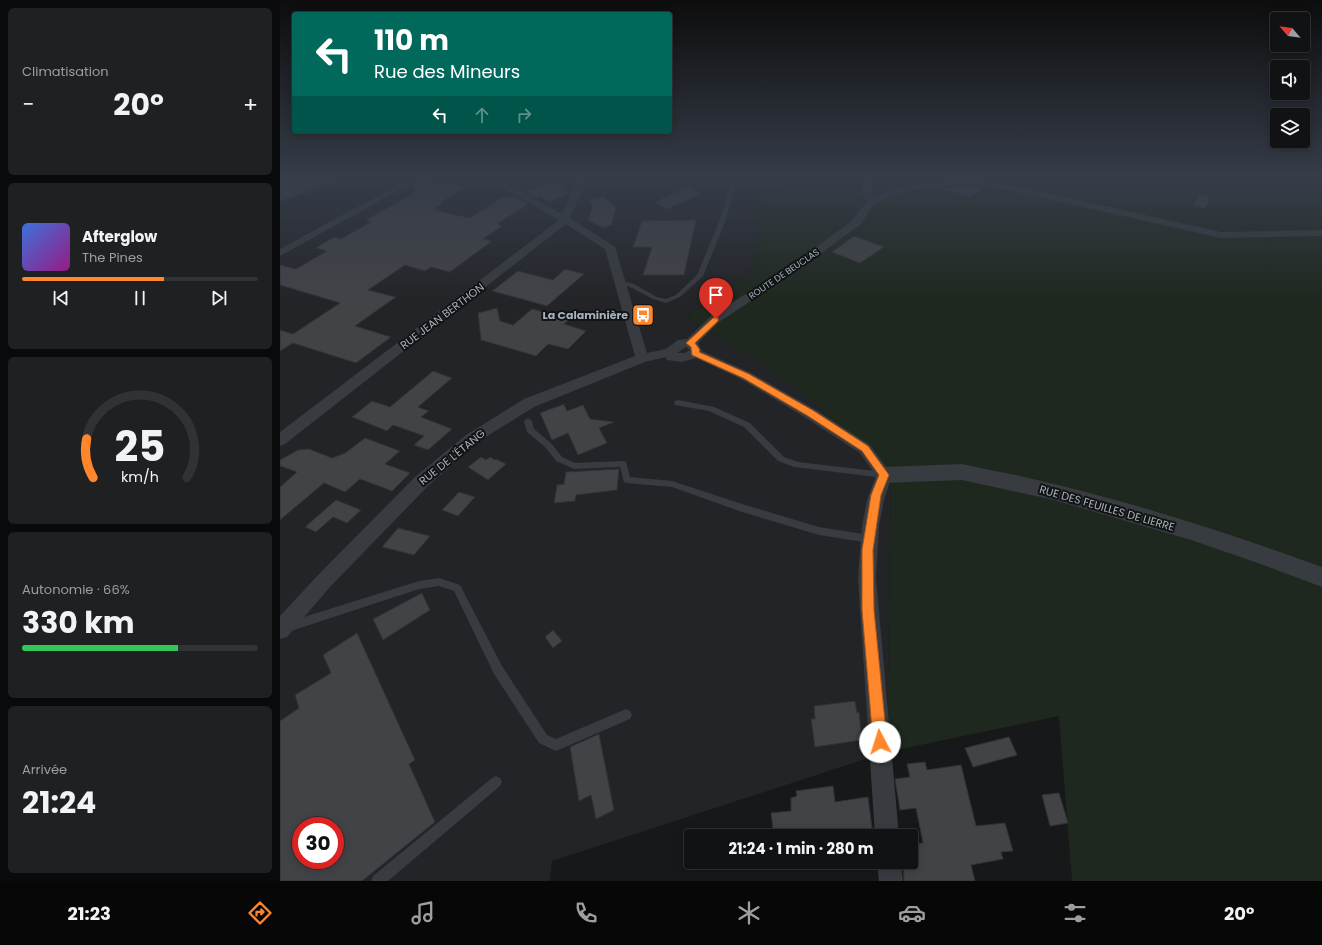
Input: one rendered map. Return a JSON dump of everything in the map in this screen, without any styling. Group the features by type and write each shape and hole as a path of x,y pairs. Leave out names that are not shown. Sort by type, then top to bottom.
{"street":[{"path":"280,253 346,217"},
{"path":"562,217 610,247 642,358"},
{"name":"ROUTE DE BEUCLAS","path":"692,348 716,319 794,267 856,223 860,217"},
{"path":"1142,217 1221,235 1264,232 1322,233"},
{"name":"RUE JEAN BERTHON","path":"280,440 502,270 565,219"},
{"name":"RUE DE L'ÉTANG","path":"281,629 324,581 421,482 471,439 529,403 642,358 670,352 683,343 692,348"},
{"path":"692,348 746,376 811,414 865,449 884,475 876,495 869,539 868,610 887,829"},
{"name":"RUE DES FEUILLES DE LIERRE","path":"884,475 962,472 1054,492 1258,552 1322,577"},
{"path":"890,869 891,881"}],"lane":[{"path":"621,283 632,284 655,298 666,301 678,296 700,276 723,217"},
{"path":"678,402 711,409 747,425 781,459 796,465 884,475"},
{"path":"528,421 530,430 548,445 559,459 574,466 623,464 627,480 672,484 742,508 819,531 869,539"},
{"path":"281,629 419,585 439,582 457,588 498,670 543,739 556,745 626,715"},
{"path":"378,881 496,782"}],"shaded area":[{"path":"280,217 760,217 751,274 686,316 795,386 891,475 887,752 552,861 550,881 280,881"},
{"path":"760,217 1322,217 1322,881 1072,881 1059,716 887,752 891,475 795,386 686,316 751,274"}],"building":[{"path":"371,217 508,217 497,224 502,226 483,239 492,241 450,272 431,267 425,271 405,265 368,290 396,297 355,326 391,337 356,363 293,343 280,351 280,330 293,334 340,303 280,285 280,265 296,269 327,251 316,248 334,237 341,239 371,222 366,220"},
{"path":"589,217 613,217 611,225 603,228 588,220"},
{"path":"696,220 684,275 643,275 652,247 633,247 642,221"},
{"path":"854,236 884,247 860,263 832,252"},
{"path":"565,269 584,274 547,306 492,291 518,271 553,280"},
{"path":"497,308 500,321 513,325 532,309 570,319 564,324 586,331 568,349 548,344 536,356 481,340 478,313"},
{"path":"433,371 452,378 418,407 429,411 421,417 452,429 428,450 414,445 424,436 393,425 387,431 352,417 372,401 390,407"},
{"path":"564,404 567,411 583,405 590,419 614,422 599,428 607,443 578,455 568,433 552,440 540,413"},
{"path":"365,438 400,451 385,464 410,473 392,491 360,479 345,492 324,483 280,520 280,487 297,472 280,466 280,460 298,450 309,449 332,458 345,453"},
{"path":"481,457 486,460 490,457 506,464 488,480 468,467"},
{"path":"619,469 617,490 576,495 575,501 554,503 557,485 564,484 566,472"},
{"path":"459,492 475,497 458,516 442,510"},
{"path":"336,500 361,510 347,523 333,517 316,532 305,527"},
{"path":"398,528 430,536 414,555 382,547"},
{"path":"422,593 430,610 383,640 373,619"},
{"path":"553,630 562,641 553,648 545,637"},
{"path":"357,633 415,760 409,764 435,822 362,881 280,881 280,721 299,708 295,695 331,673 323,655"},
{"path":"855,701 857,713 859,712 862,740 815,747 811,719 815,719 814,706"},
{"path":"599,734 614,810 596,819 591,795 579,801 570,747"},
{"path":"1009,737 1017,755 973,767 965,748"},
{"path":"925,762 927,770 961,765 976,826 1005,823 1013,851 1001,852 1003,859 971,865 975,881 904,881 903,869 918,869 918,843 923,843 916,808 900,810 895,779 910,777 907,764"},
{"path":"833,786 835,802 868,797 872,829 773,829 771,813 791,811 791,798 797,796 796,791"},
{"path":"1059,793 1068,823 1050,826 1042,795"}],"place":[{"name":"La Calaminière","path":"643,315"}],"route":[{"path":"716,319 690,343 695,346 696,350 694,353 746,376 811,414 865,449 884,475 876,495 868,550 868,610 880,742"}]}
